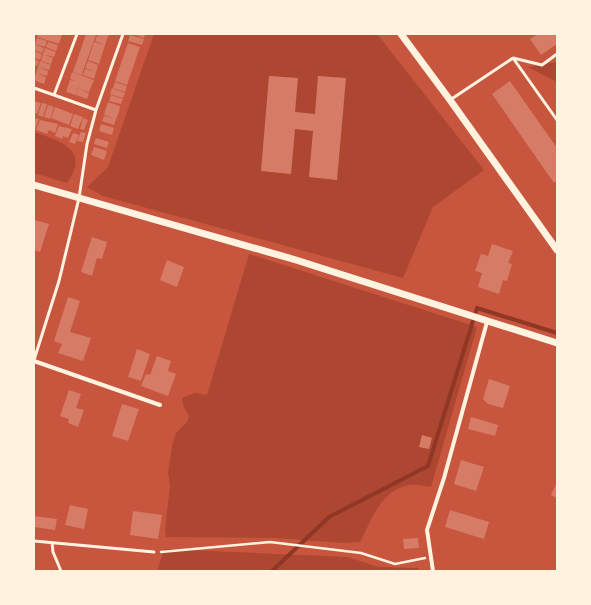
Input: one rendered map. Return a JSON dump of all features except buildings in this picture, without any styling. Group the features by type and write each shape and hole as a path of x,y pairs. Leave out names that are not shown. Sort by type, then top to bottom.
{"street":[{"path":"401,34 557,250"},
{"path":"34,185 296,260 487,322 557,343"},
{"path":"433,571 428,530 444,478 487,322"},
{"path":"34,360 160,405"}],"lane":[{"path":"54,95 76,34"},
{"path":"34,360 59,281 79,198 88,144 96,110 123,34"},
{"path":"450,100 513,58 542,65 557,54"},
{"path":"513,58 557,120"},
{"path":"34,88 96,110"},
{"path":"34,541 154,552"},
{"path":"52,543 53,552 61,571"}],"path":[{"path":"154,552 270,542 361,553 395,564 431,557"}],"shaded area":[{"path":"154,34 377,34 484,170 433,207 403,278 103,196 87,187 108,167"},
{"path":"557,62 557,82 528,67"},
{"path":"34,132 62,143 69,148 74,155 76,162 74,172 67,183 34,173"},
{"path":"249,254 477,327 431,487 409,485 399,488 391,493 378,507 360,542 342,543 276,538 166,537 165,530 170,486 168,473 172,446 176,433 187,422 189,416 183,405 182,398 195,393 207,395"},
{"path":"164,549 347,557 379,567 418,568 420,571 157,571"}],"waterway":[{"path":"272,571 329,517 428,466 477,308 557,333"}]}
